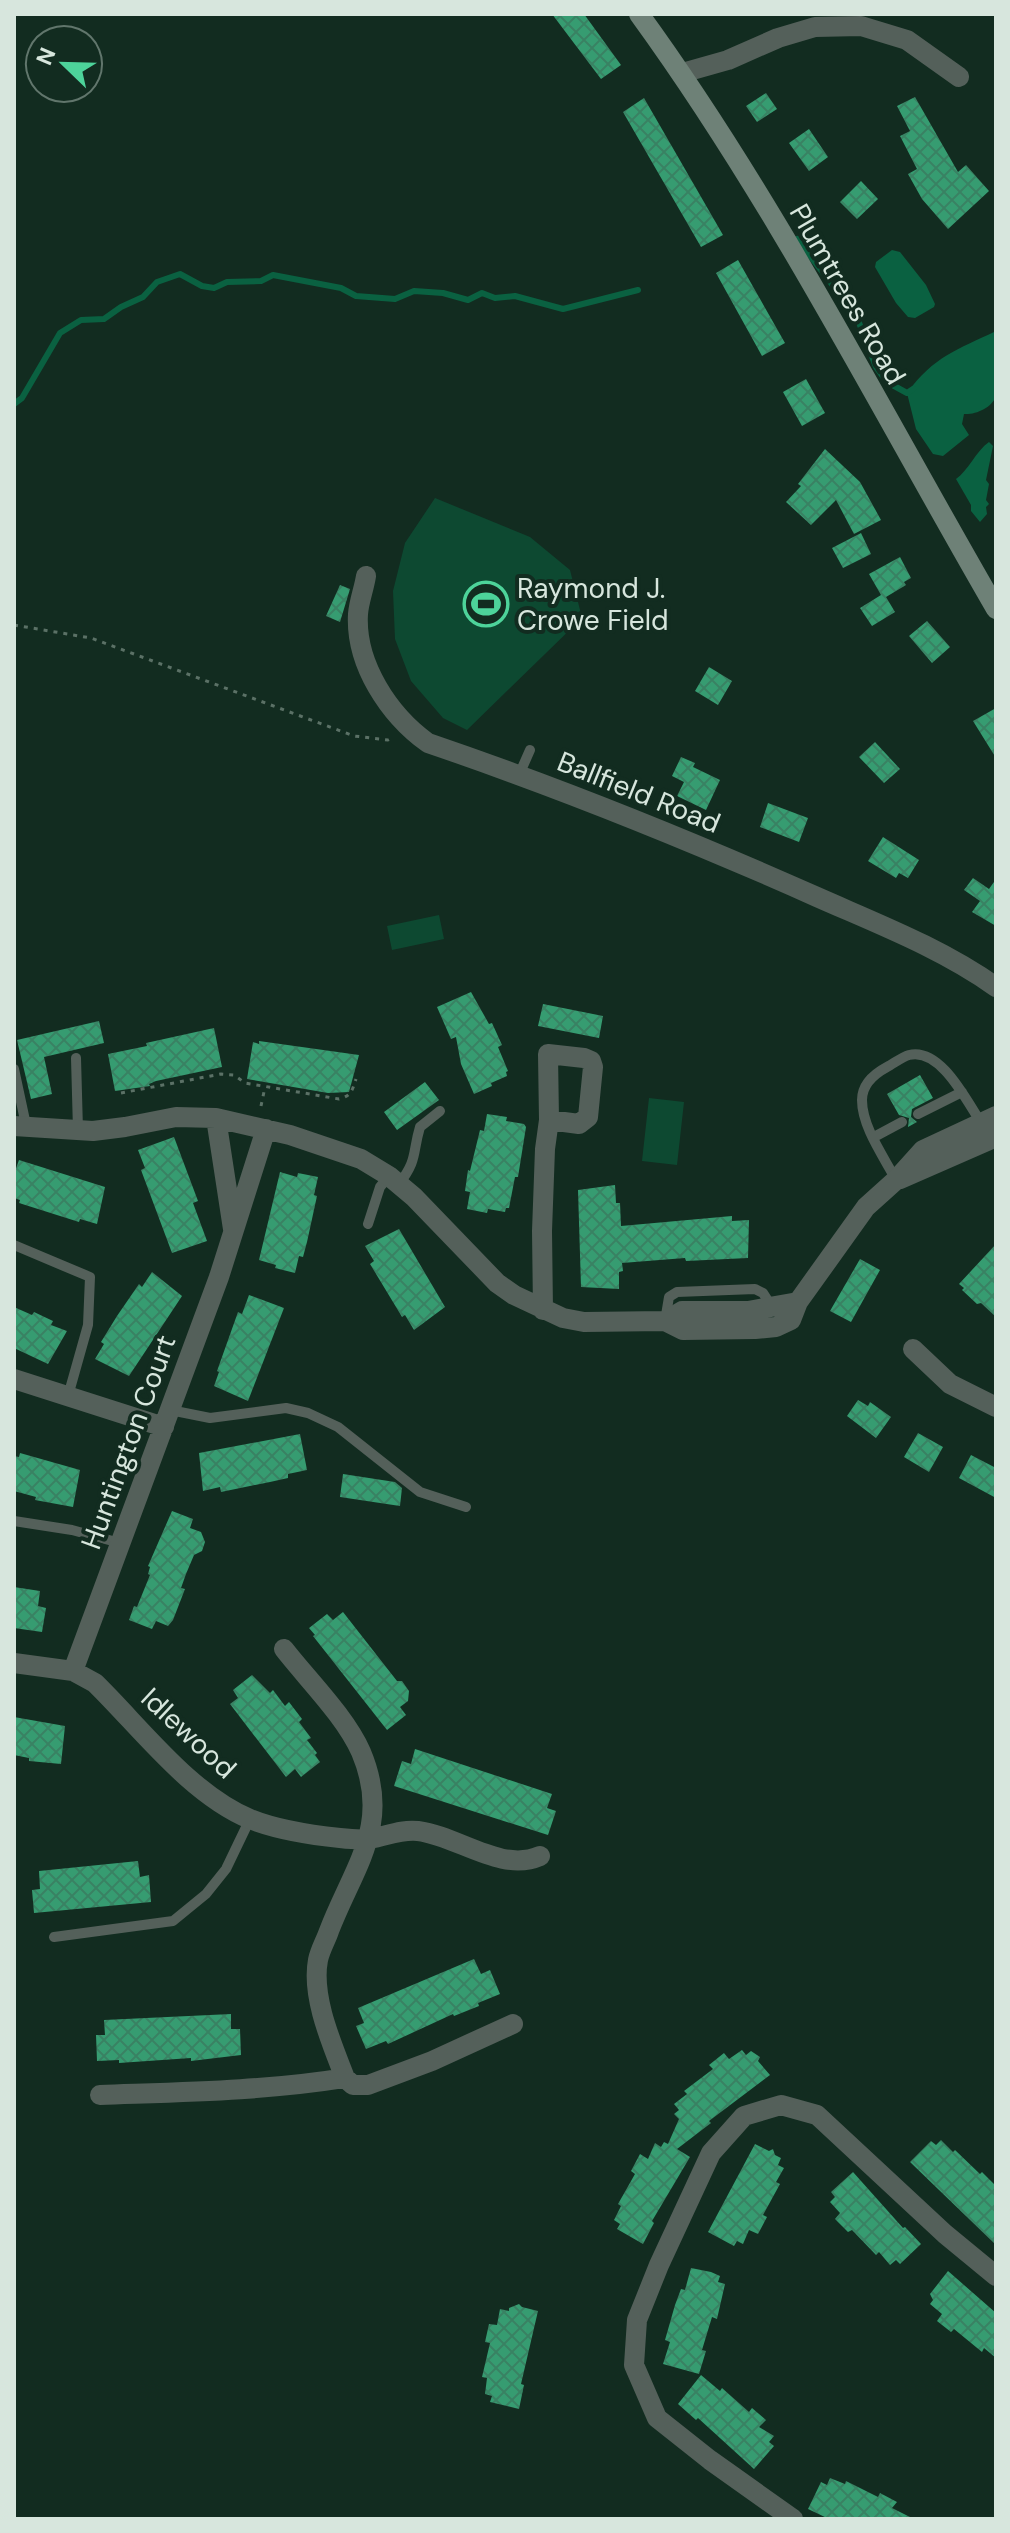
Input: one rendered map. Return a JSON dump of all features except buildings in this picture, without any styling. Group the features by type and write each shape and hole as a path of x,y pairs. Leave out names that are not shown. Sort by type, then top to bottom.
{"main road":[{"name":"Plumtrees Road","path":"639,14 682,73 816,291 996,609"}],"street":[{"path":"682,73 728,60 778,38 815,27 861,26 907,40 959,77"},
{"name":"Ballfield Road","path":"366,576 358,612 359,637 370,671 385,702 407,728 428,743 579,797 844,909 925,945 996,987"},
{"path":"20,1126 93,1131 176,1117 216,1118 334,1149 361,1159 394,1180 497,1283 543,1310 584,1322 665,1321 683,1330 776,1327 791,1320 798,1302 866,1207 923,1150 991,1128"},
{"name":"Huntington Court","path":"216,1118 234,1233"},
{"path":"543,1310 545,1149 549,1120"},
{"name":"Huntington Court","path":"73,1671 234,1233 266,1129"},
{"path":"665,1321 682,1311 748,1311 798,1302"},
{"path":"913,1349 950,1384 996,1407"},
{"path":"14,1379 68,1396 167,1418"},
{"path":"284,1649 345,1726 360,1751 374,1811 368,1839 318,1960 320,2002 330,2041 345,2078 353,2085 368,2085 432,2061 513,2024"},
{"path":"14,1663 73,1671"},
{"name":"Idlewood","path":"73,1671 95,1683 205,1792 250,1819 341,1839 368,1839 396,1831 419,1831 500,1857 526,1862 540,1856"},
{"path":"100,2095 226,2091 295,2086 345,2078"},
{"path":"793,2519 722,2470 657,2418 634,2365 637,2320 711,2153 744,2116 781,2105 817,2115 945,2234 996,2276"}],"lane":[{"path":"519,775 530,750"},
{"path":"896,1180 874,1137 862,1103 863,1088 877,1072 909,1055 926,1055 941,1065 991,1128"},
{"path":"76,1058 78,1130"},
{"path":"14,1069 20,1126"},
{"path":"918,1114 962,1092"},
{"path":"368,1224 380,1187 410,1169 416,1157 420,1127 440,1111"},
{"path":"874,1137 902,1122"},
{"path":"14,1245 90,1277 88,1325 68,1396"},
{"path":"167,1418 210,1418 286,1408 308,1413 338,1427 420,1492 466,1507"},
{"path":"14,1521 72,1530 120,1543"},
{"path":"54,1937 173,1921 206,1894 226,1869 250,1819"}],"path":[{"path":"14,625 91,638 354,736 388,740 407,728"},
{"path":"121,1093 221,1074 234,1075 245,1083 339,1099 348,1098 356,1079"},
{"path":"261,1106 265,1087"}],"shaded area":[{"path":"892,250 900,252 926,285 935,304 915,318 908,317 896,303 875,267 876,262"},
{"path":"996,331 998,383 994,400 983,410 964,414 962,424 969,435 943,456 933,454 916,429 907,393 937,362"},
{"path":"989,442 993,446 986,480 989,484 986,500 989,504 987,514 980,522 971,511 971,505 956,479"},
{"name":"Raymond J. Crowe Field","path":"435,498 530,537 570,570 582,618 467,730 443,718 411,681 395,639 393,591 405,543"},
{"path":"439,915 444,939 392,950 387,926"},
{"path":"649,1098 684,1102 677,1165 642,1161"}],"waterway":[{"path":"797,239 853,307 876,367 887,382 907,393 913,389"},
{"path":"14,404 22,398 60,333 81,320 104,319 143,297 157,282 180,274 202,286 214,288 227,282 261,281 273,275 341,288 356,296 395,299 414,291 443,293 468,300 482,293 495,298 515,296 563,309 638,290"}],"place":[{"name":"Raymond J. Crowe Field","path":"486,604"}]}
